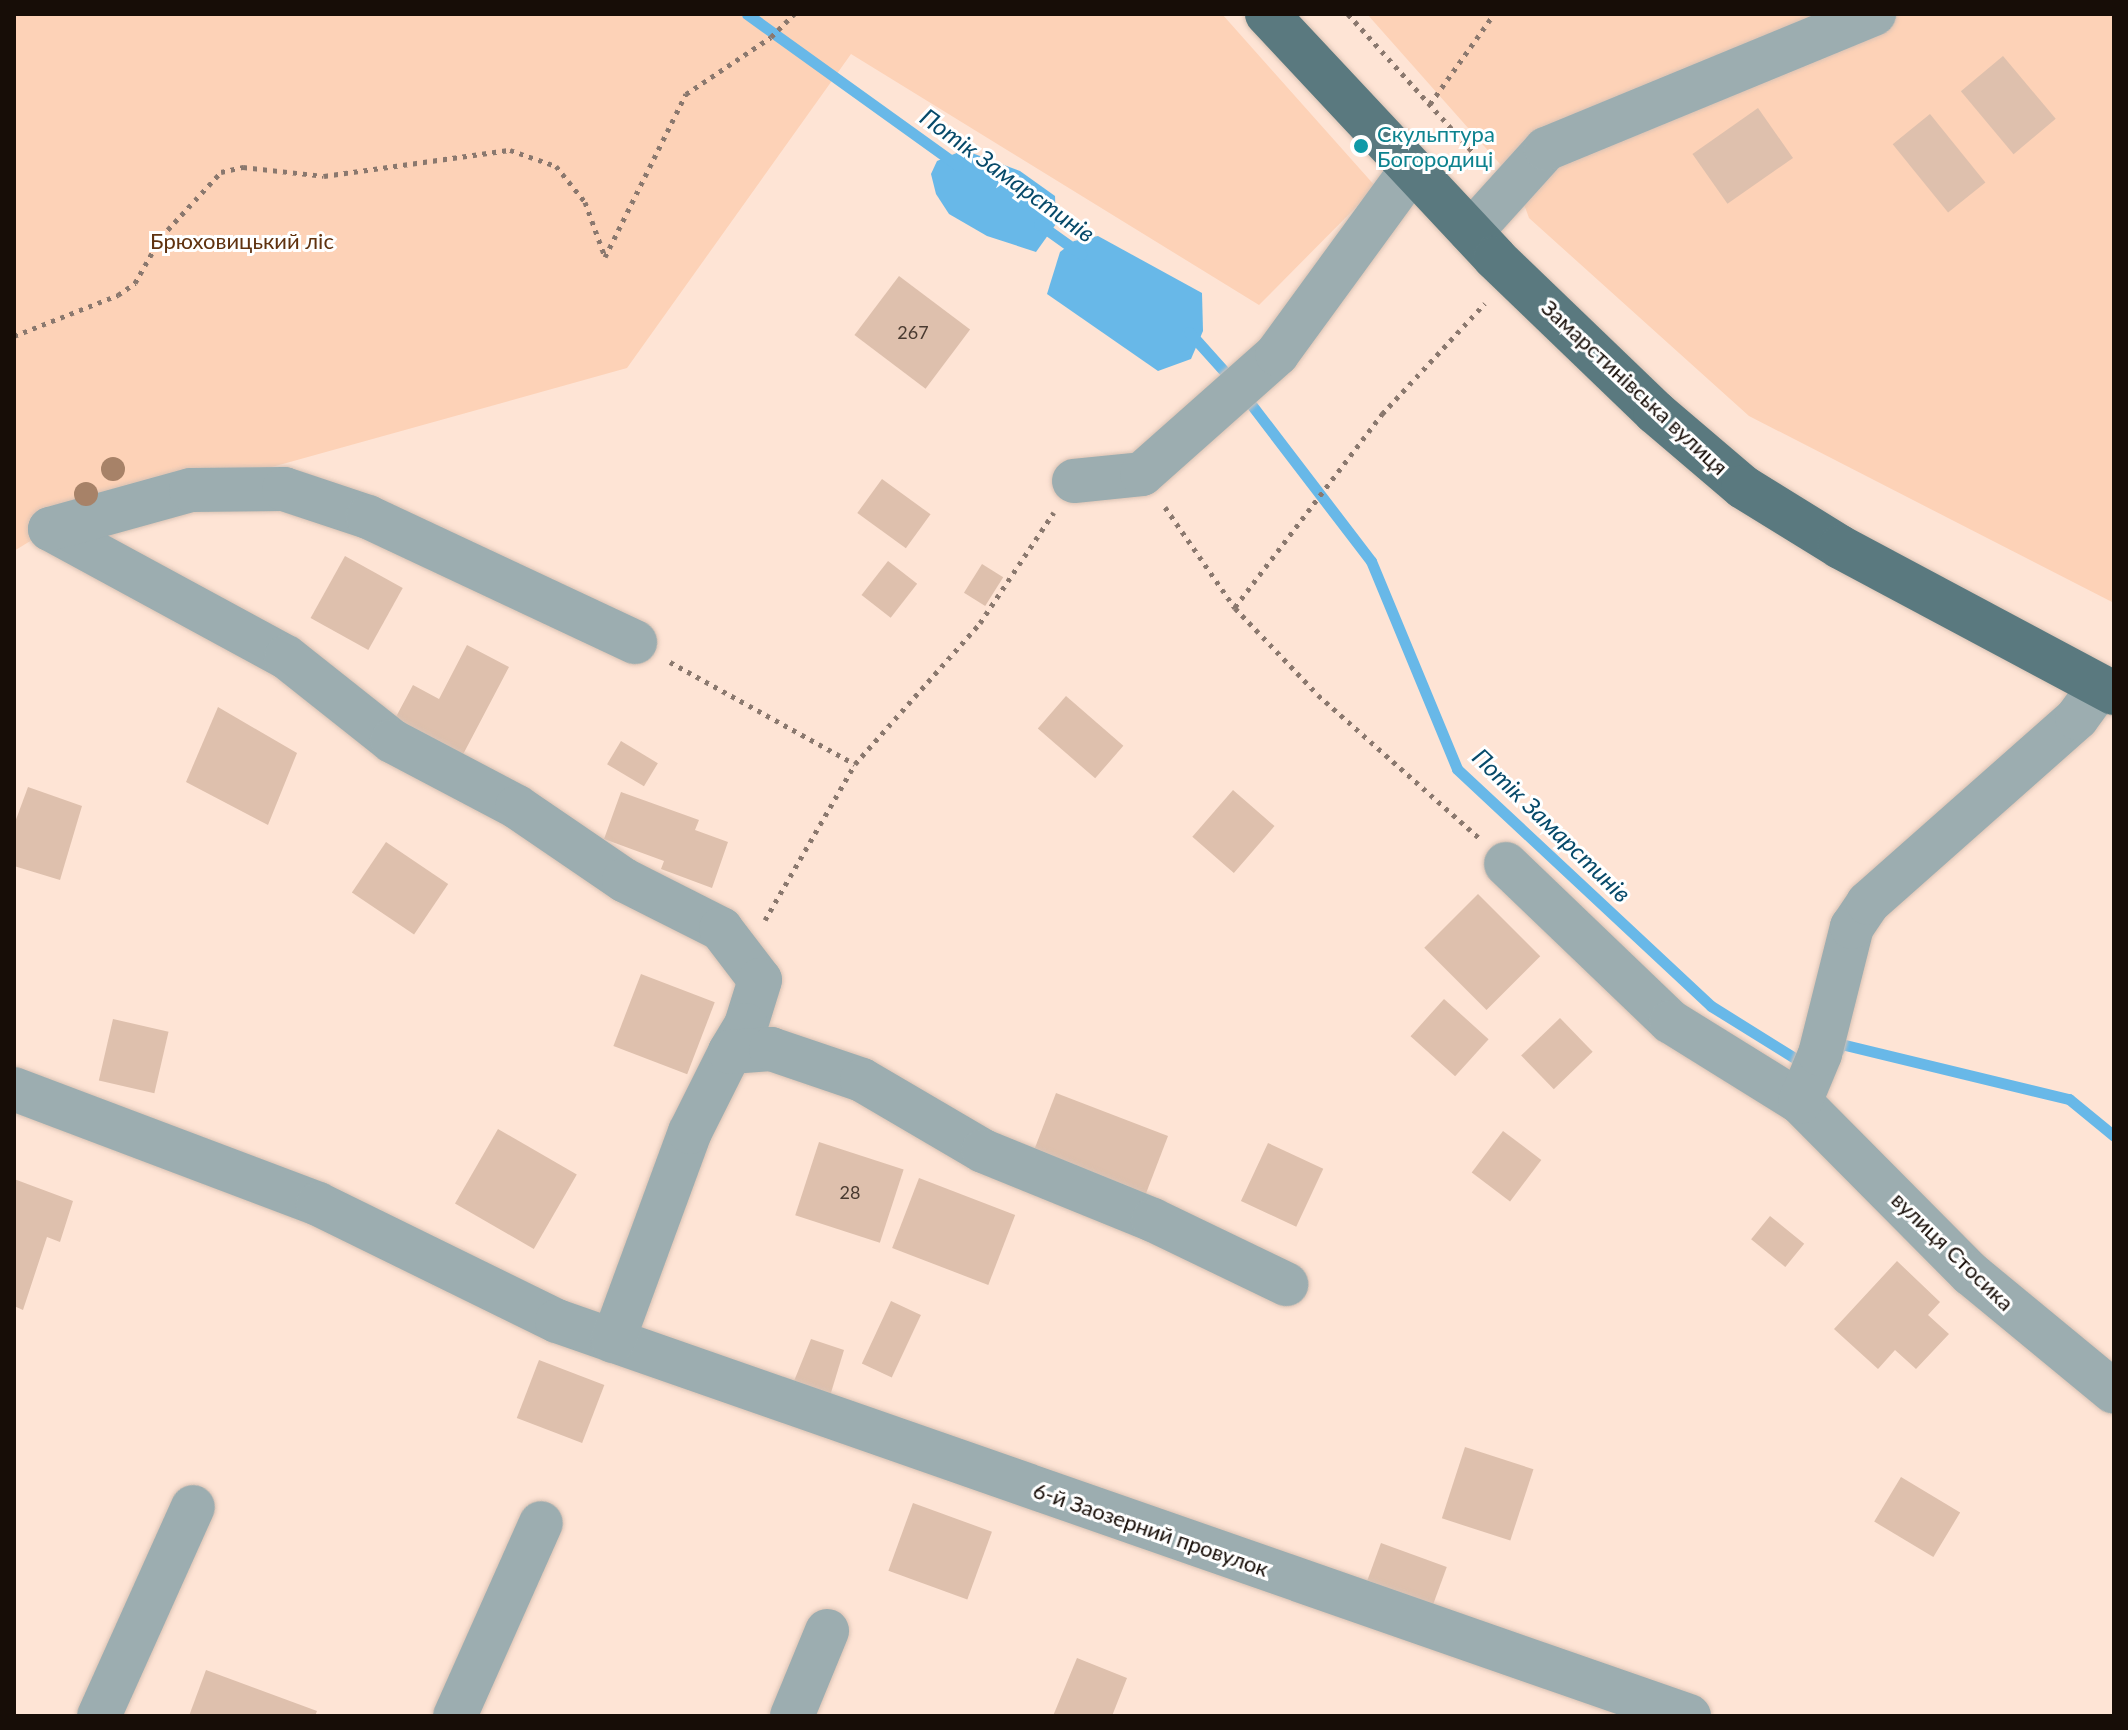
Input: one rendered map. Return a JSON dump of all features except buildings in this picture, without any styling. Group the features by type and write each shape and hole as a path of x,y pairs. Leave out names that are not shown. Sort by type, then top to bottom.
{"main road":[{"name":"Замарстинівська вулиця","path":"1267,14 1513,274 1655,412 1743,487 1840,547 2107,689"}],"street":[{"path":"1471,232 1546,149 1874,14"},
{"path":"1074,481 1142,474 1277,354 1412,169"},
{"path":"613,1341 690,1132 746,1025 760,980 721,929 624,880 517,807 392,741 286,657 50,529 191,490 284,489 368,517 635,642"},
{"path":"1800,1102 1820,1054 1852,927 1868,903 2107,689"},
{"name":"вулиця Стосика","path":"1506,864 1671,1022 1800,1102 1971,1274 2114,1392"},
{"path":"730,1052 771,1049 862,1080 983,1151 1153,1220 1286,1284"},
{"name":"6-й Заозерний провулок","path":"14,1089 318,1204 557,1321 1689,1716"},
{"path":"99,1716 193,1507"},
{"path":"455,1716 541,1523"},
{"path":"792,1716 827,1631"}],"path":[{"path":"14,336 118,295 135,283 161,237 221,172 243,167 324,176 510,150 556,166 585,202 605,257 686,94 771,37 794,14"},
{"path":"1348,14 1507,190"},
{"path":"1430,104 1494,14"},
{"path":"1235,608 1382,414 1513,274"},
{"path":"1142,474 1235,608 1318,695 1410,772 1506,864"},
{"path":"742,956 855,764 980,623 1074,481"},
{"path":"635,642 855,764"}],"green space":[{"name":"Брюховицький ліс","path":"14,14 1222,14 1376,187 1259,305 851,54 627,368 50,529 14,551"},
{"path":"1367,14 2114,14 2114,603 1749,416 1529,218 1516,182"}],"water":[{"path":"964,150 1020,171 1055,196 1056,224 1036,252 987,236 949,214 936,194 931,174 937,161"},
{"path":"1098,236 1202,293 1203,331 1191,359 1158,371 1047,294 1060,252 1074,241"}],"waterway":[{"name":"Потік Замарстинів","path":"747,14 957,165"},
{"name":"Потік Замарстинів","path":"1039,224 1081,254"},
{"name":"Потік Замарстинів","path":"1189,332 1233,381"},
{"name":"Потік Замарстинів","path":"1244,395 1371,561 1457,769 1711,1006 1804,1064"},
{"name":"Потік Замарстинів","path":"1838,1051 1841,1044 2069,1099 2114,1136"}],"place":[{"name":"Скульптура Богородиці","path":"1361,146"}]}
